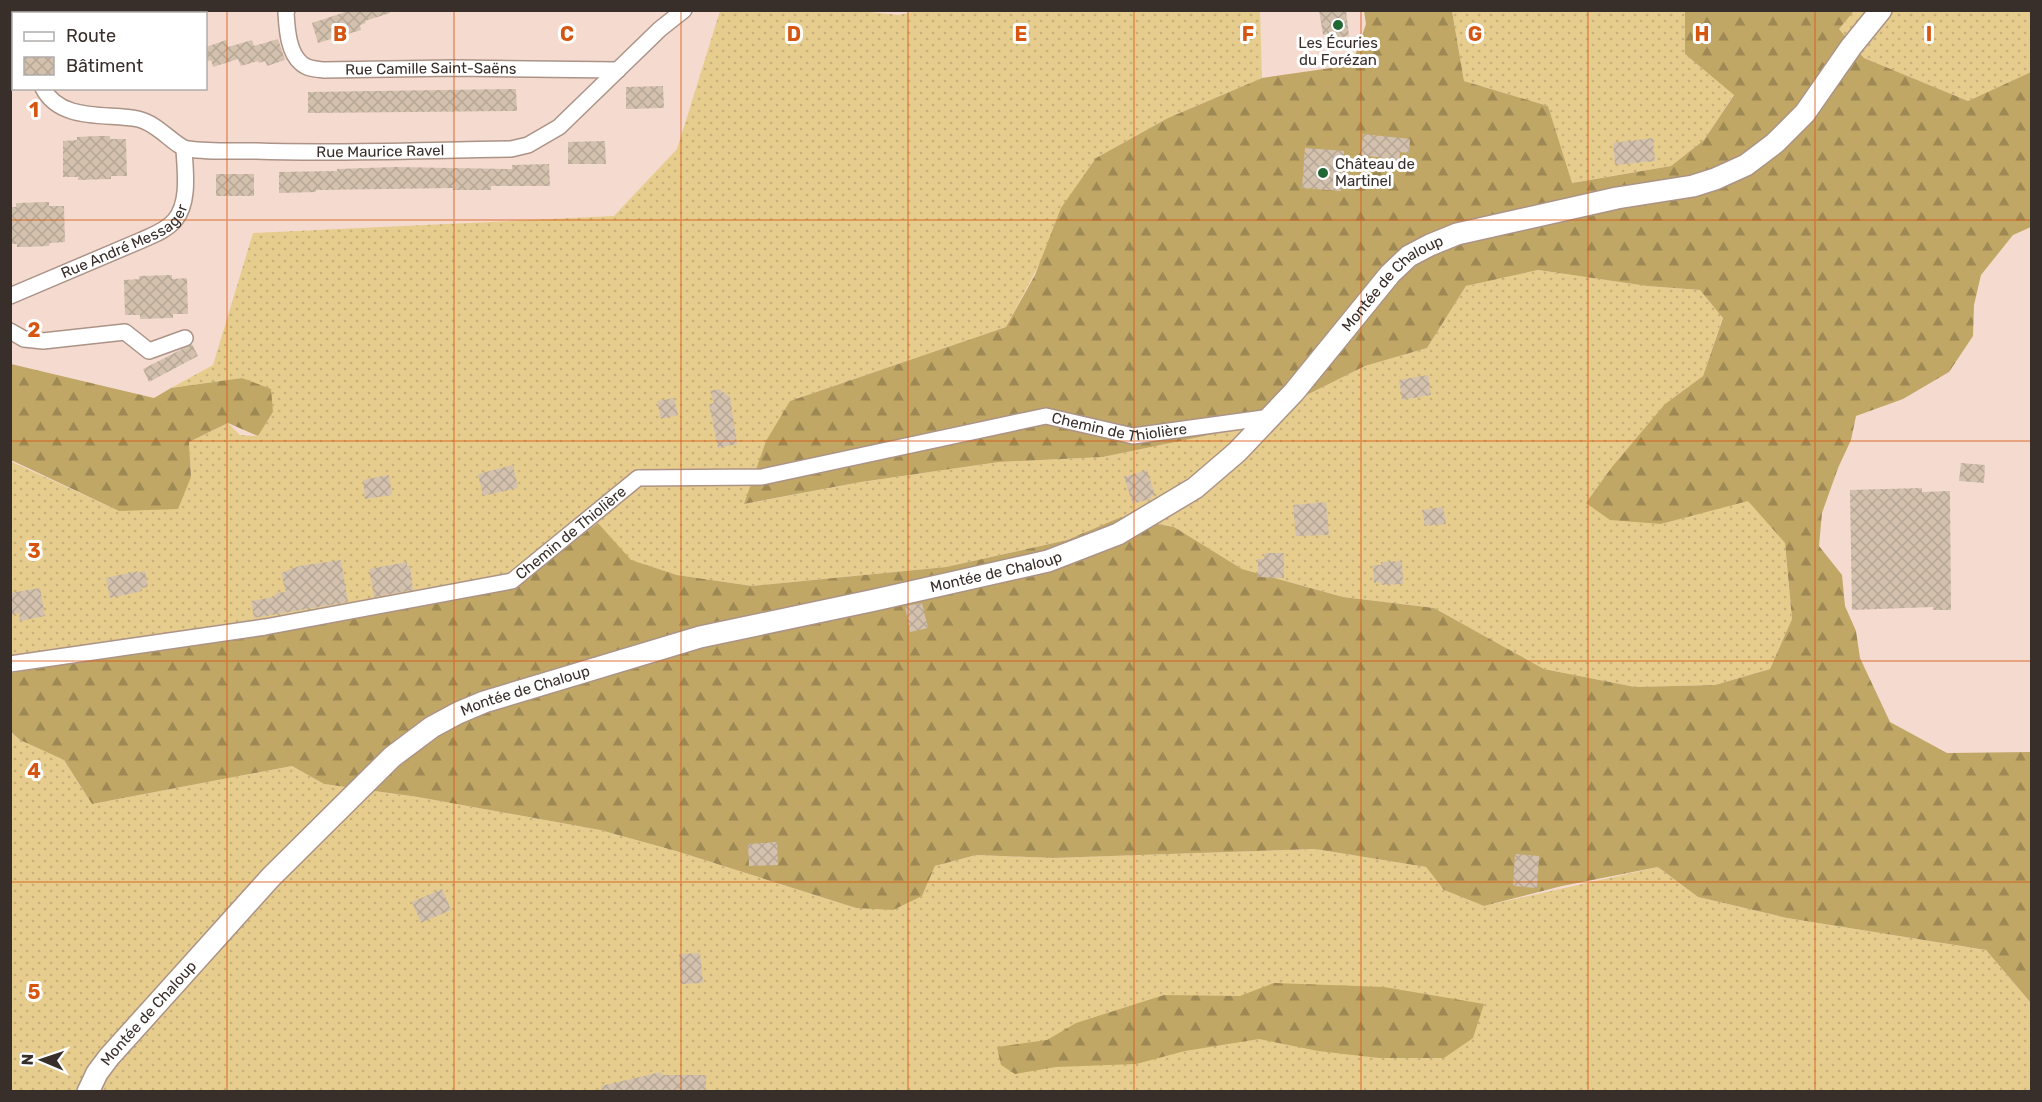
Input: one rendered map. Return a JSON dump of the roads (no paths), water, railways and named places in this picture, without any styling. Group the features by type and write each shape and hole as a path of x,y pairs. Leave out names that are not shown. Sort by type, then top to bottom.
{"main road":[{"name":"Montée de Chaloup","path":"88,1092 97,1073 109,1057 271,877 392,757 432,727 484,702 700,637 1048,561 1118,534 1195,488 1237,452 1294,392 1390,274 1409,256 1457,234 1617,198 1693,186 1716,179 1746,165 1775,143 1805,113 1851,47 1881,10"}],"street":[{"name":"Rue Camille Saint-Saëns","path":"287,10 288,33 292,49 300,63 308,68 324,70 455,68 618,70"},
{"name":"Rue Maurice Ravel","path":"184,149 305,153 511,149 528,145 559,127 618,70 664,16 684,10"},
{"path":"44,90 51,101 63,108 77,112 140,119 153,124 184,149"},
{"name":"Rue André Messager","path":"10,296 142,240 162,230 175,220 181,210 184,194 184,149"},
{"path":"10,331 24,339 43,341 125,332 149,351 185,338"},
{"name":"Chemin de Thiolière","path":"10,664 265,627 512,581 638,478 762,477 1046,416 1132,436 1270,417"}],"place":[{"name":"Les Écuries du Forézan","path":"1338,25"},
{"name":"Château de Martinel","path":"1323,173"}]}
